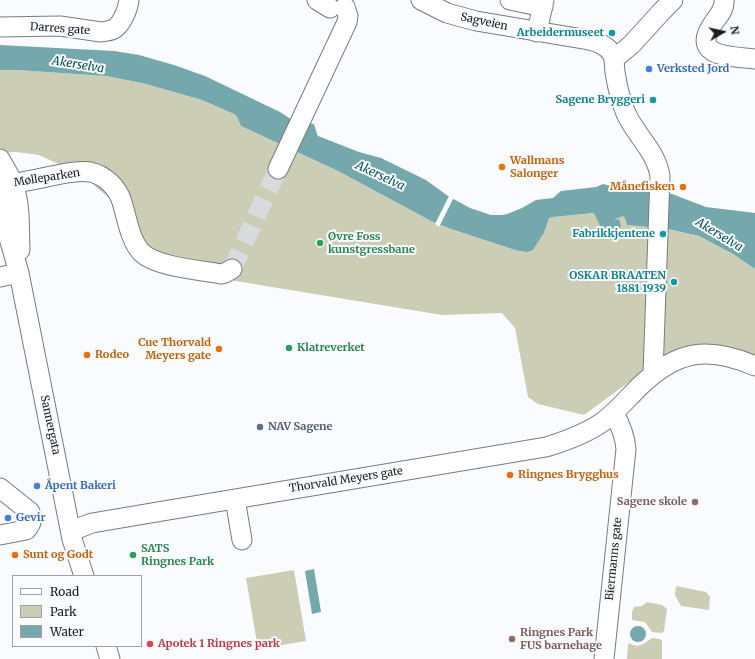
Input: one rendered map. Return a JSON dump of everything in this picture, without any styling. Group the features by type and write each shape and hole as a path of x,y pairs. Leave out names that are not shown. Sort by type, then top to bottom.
{"street":[{"name":"Darres gate","path":"0,27 60,26 101,32 113,30 119,26 129,5 129,0"},
{"name":"Sagveien","path":"421,0 447,13 476,21 601,43 611,53 614,59"},
{"path":"510,0 543,4 537,32"},
{"path":"724,0 723,9 709,29 707,35 708,47 710,51 755,60"},
{"path":"653,374 660,178 655,161 629,121 624,110 614,59 631,45 668,2"},
{"path":"278,169 347,22 348,16 331,5"},
{"name":"Sannergata","path":"0,159 7,231 19,273 70,530 84,575"},
{"name":"Mølleparken","path":"4,189 68,173 83,172 96,174 108,181 115,188 121,198 135,243 142,252 150,258 161,263 221,274 229,272 232,269"},
{"path":"0,276 19,273"},
{"name":"Thorvald Meyers gate","path":"70,530 92,523 546,447 583,434 614,413 660,368 676,360 709,353 731,357 755,366"},
{"name":"Biermanns gate","path":"604,659 626,449 620,426 614,413"},
{"path":"0,488 30,512 32,518 28,527 23,531 0,535"},
{"path":"235,499 242,540"},
{"path":"106,647 110,659"}],"green space":[{"path":"0,70 106,76 142,83 202,100 234,114 241,126 338,171 433,222 515,250 533,250 544,233 549,218 594,213 616,220 615,219 624,216 627,225 668,229 699,236 733,254 755,269 755,355 712,344 682,348 666,355 584,415 538,404 528,397 515,328 502,313 442,315 151,267 116,213 110,199 82,175 39,155 16,152 0,153"},
{"path":"294,570 306,641 258,649 246,578"},
{"path":"676,586 706,592 710,597 709,610 681,606 675,595"},
{"path":"647,602 662,605 667,609 664,631 662,633 652,632 645,622 632,620 632,612 634,607 642,606"},
{"path":"652,638 660,639 662,641 662,659 627,659 629,643 638,646"}],"water":[{"name":"Akerselva","path":"0,45 114,51 139,55 174,65 205,76 280,112 292,120 314,124 318,136 359,152 381,158 426,180 448,196 470,208 491,215 507,214 536,200 553,198 561,191 596,187 603,184 619,188 633,185 652,192 672,194 706,207 755,213 755,269 733,254 699,236 668,229 627,225 624,216 615,219 619,219 621,227 603,232 594,213 549,218 544,233 533,250 527,252 515,250 433,222 338,171 241,126 234,114 202,100 142,83 106,76 0,70"},
{"path":"314,569 321,612 312,614 305,571"},
{"path":"638,626 644,628 646,634 644,640 638,642 632,640 630,634 632,628"}],"pier":[{"path":"450,194 454,197 439,227 435,224"}],"tunnel":[{"path":"232,269 278,169"}],"place":[{"name":"Arbeidermuseet","path":"612,33"},
{"name":"Verksted Jord","path":"649,69"},
{"name":"Sagene Bryggeri","path":"653,100"},
{"name":"Wallmans Salonger","path":"502,167"},
{"name":"Månefisken","path":"683,187"},
{"name":"Fabrikkjentene","path":"663,234"},
{"name":"Øvre Foss kunstgressbane","path":"320,243"},
{"name":"OSKAR BRAATEN 1881 1939","path":"674,282"},
{"name":"Klatreverket","path":"289,348"},
{"name":"Cue Thorvald Meyers gate","path":"219,349"},
{"name":"Rodeo","path":"87,355"},
{"name":"NAV Sagene","path":"260,427"},
{"name":"Ringnes Brygghus","path":"510,475"},
{"name":"Åpent Bakeri","path":"37,486"},
{"name":"Sagene skole","path":"695,502"},
{"name":"Gevir","path":"8,518"},
{"name":"Sunt og Godt","path":"15,555"},
{"name":"SATS Ringnes Park","path":"133,555"},
{"name":"Ringnes Park FUS barnehage","path":"512,639"},
{"name":"Apotek 1 Ringnes park","path":"150,644"}]}
